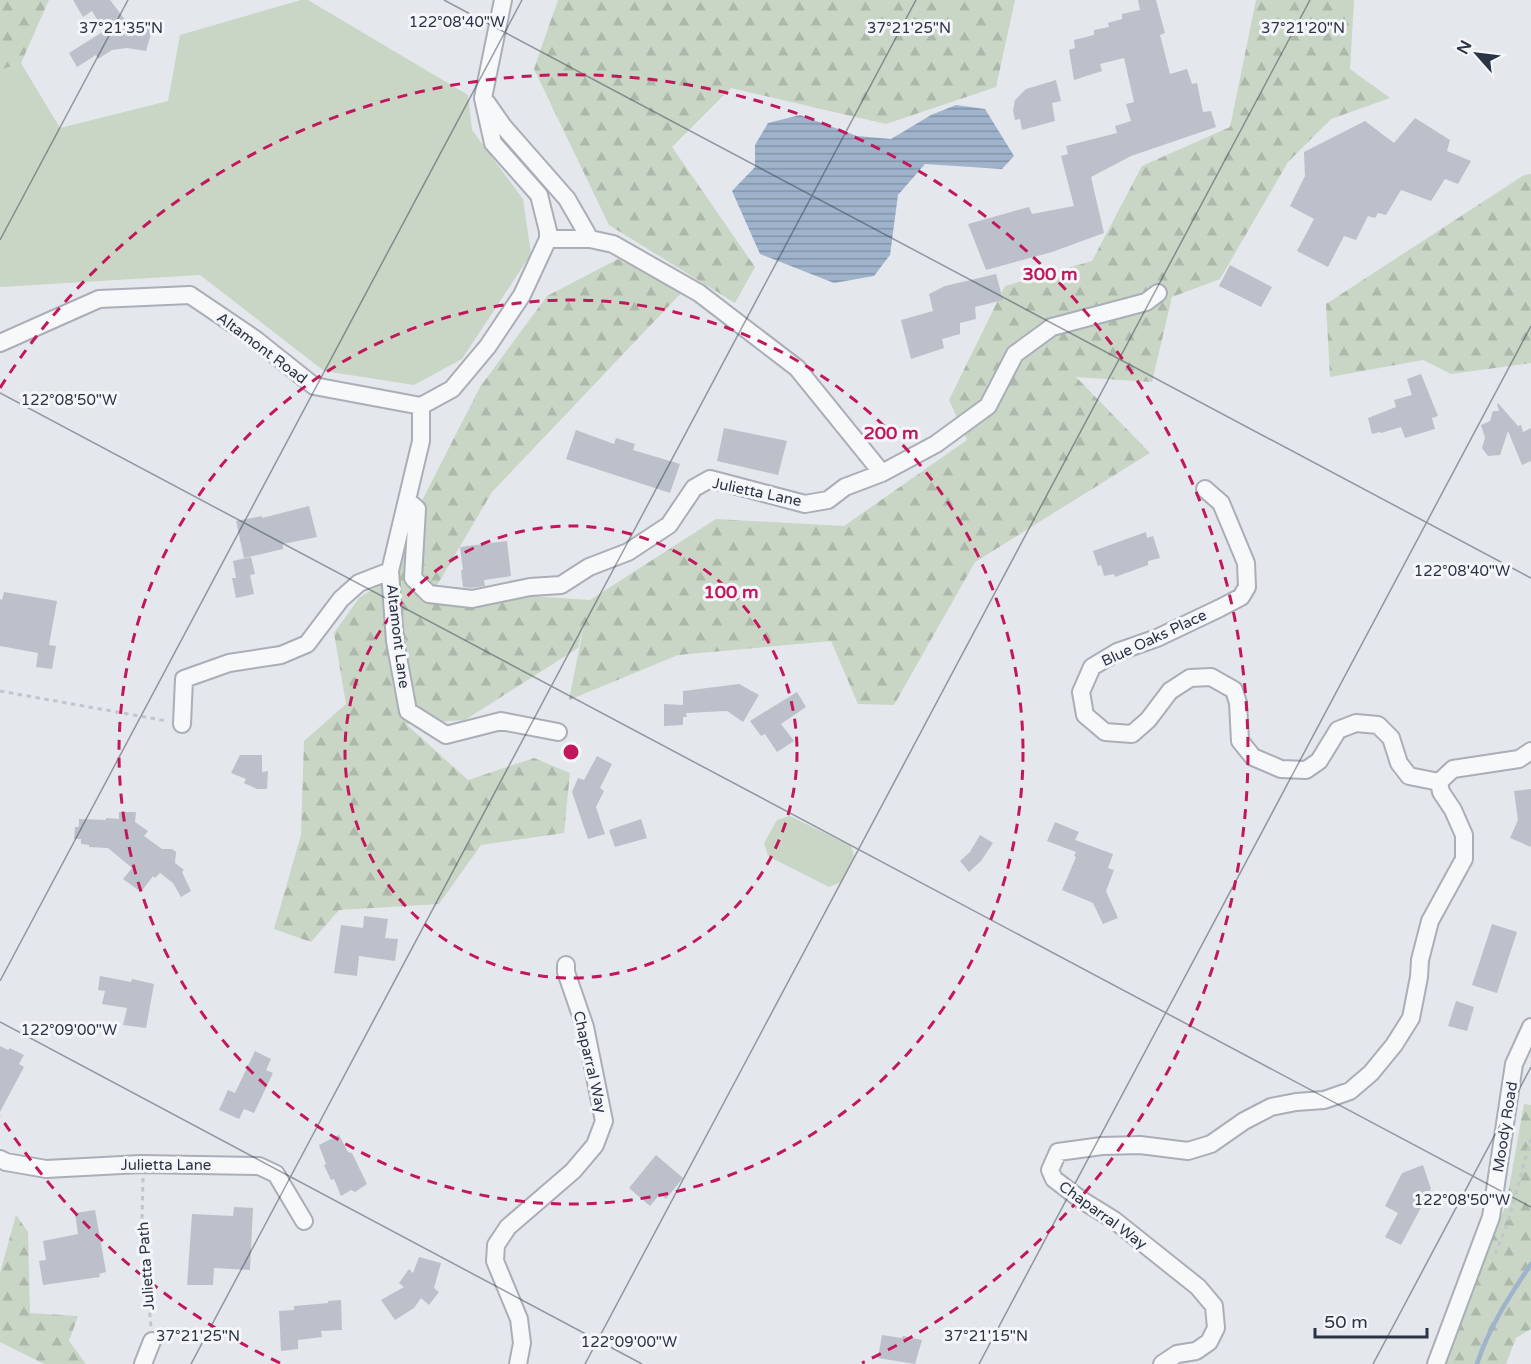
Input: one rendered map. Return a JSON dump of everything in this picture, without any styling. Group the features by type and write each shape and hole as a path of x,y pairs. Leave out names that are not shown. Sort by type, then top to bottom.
{"street":[{"path":"421,406 452,389 488,346 522,295 548,239 539,195 493,143 483,98 503,0"},
{"path":"483,98 503,126 567,200 590,239"},
{"path":"548,239 590,239 613,244 699,293 797,368 882,473"},
{"name":"Julietta Lane","path":"407,500 417,509 413,578 429,594 472,599 530,587 561,585 589,567 628,552 669,525 694,488 710,479 805,504 828,500 845,487 882,473 936,444 988,406 1015,354 1053,327 1146,302 1158,293"},
{"name":"Altamont Road","path":"0,343 99,299 190,295 255,339 314,386 384,401 421,406"},
{"name":"Altamont Lane","path":"421,406 421,441 390,571 395,641 408,711 446,735 501,721 558,732"},
{"name":"Blue Oaks Place","path":"1205,489 1221,503 1245,563 1248,577 1241,597 1157,638 1117,652 1092,667 1081,692 1085,716 1105,732 1132,734 1148,720 1170,691 1190,678 1211,677 1234,690 1238,703 1240,741 1253,757 1281,769 1306,770 1319,761 1338,730 1356,723 1378,725 1392,738 1399,764 1409,776 1439,782"},
{"path":"182,724 184,679 229,663 281,656 307,644 341,599 359,583 390,571"},
{"path":"1439,782 1453,769 1519,759 1531,751"},
{"name":"Chaparral Way","path":"1162,1364 1177,1353 1196,1351 1209,1342 1216,1328 1214,1306 1198,1287 1114,1220 1080,1199 1054,1179 1050,1170 1058,1152 1102,1146 1140,1145 1188,1151 1211,1144 1244,1121 1271,1107 1324,1100 1350,1091 1371,1073 1394,1045 1411,1018 1420,960 1430,921 1464,859 1464,835 1439,782"},
{"name":"Chaparral Way","path":"518,1364 522,1343 519,1319 495,1261 496,1245 508,1227 573,1171 595,1145 604,1121 585,1027 566,972 566,965"},
{"name":"Moody Road","path":"1437,1364 1491,1217 1514,1064 1531,1027"},
{"name":"Julietta Lane","path":"0,1159 46,1169 141,1164 259,1166 276,1174 304,1221"},
{"path":"143,1364 152,1341"}],"path":[{"path":"0,691 182,724"},
{"name":"Julietta Path","path":"141,1164 142,1222 152,1341"}],"green space":[{"path":"0,0 49,0 21,63 0,70"},
{"path":"301,0 308,0 468,95 472,130 523,199 531,254 462,359 414,385 324,371 200,275 0,287 0,70 21,63 60,128 168,101 180,35"},
{"path":"558,0 1015,0 996,87 886,124 731,88 672,147 755,267 735,303 609,225 534,69"},
{"path":"1256,0 1354,0 1350,69 1390,98 1331,119 1288,162 1220,279 1172,297 1152,382 1076,377 1150,453 975,562 894,705 858,704 831,641 678,655 569,700 585,620 578,648 465,720 406,724 468,780 534,758 570,773 564,833 481,845 439,904 339,910 311,942 274,929 301,835 304,741 346,704 334,633 359,598 379,585 480,387 547,296 618,259 683,291 492,492 429,599 530,596 590,600 716,519 844,526 967,440 949,400 1005,286 1092,261 1142,166 1230,127"},
{"path":"1531,174 1531,363 1451,374 1423,360 1330,377 1326,304 1524,175"},
{"path":"790,816 851,846 854,856 841,882 829,887 768,856 764,843 777,820"},
{"path":"1524,1104 1531,1105 1531,1329 1516,1338 1506,1364 1436,1364 1437,1353 1506,1205"},
{"path":"16,1215 28,1232 30,1313 78,1316 69,1341 86,1364 44,1364 0,1342 0,1273"}],"water":[{"path":"956,105 985,109 1014,156 1002,169 925,164 898,195 890,255 874,276 834,283 760,254 732,191 755,167 755,145 768,123 800,115 857,136 891,139 931,115"}],"building":[{"path":"73,0 110,0 126,21 153,27 146,51 127,48 112,50 98,59 96,55 77,67 69,53 104,31 92,11 83,17"},
{"path":"1138,0 1156,0 1165,33 1160,35 1170,74 1187,69 1192,84 1197,83 1203,112 1211,111 1216,127 1131,156 1091,177 1104,233 1052,252 986,270 968,224 1029,207 1032,214 1074,206 1061,156 1068,154 1066,146 1117,133 1115,126 1131,121 1126,104 1134,102 1124,58 1100,64 1102,71 1074,80 1069,50 1075,48 1074,40 1094,35 1094,30 1109,27 1108,23 1122,19 1122,14 1140,10"},
{"path":"1056,80 1061,101 1052,103 1055,121 1022,130 1020,119 1015,120 1013,110 1015,100 1026,89"},
{"path":"1415,118 1450,140 1447,151 1471,161 1458,184 1445,179 1431,201 1401,190 1386,215 1378,213 1375,218 1368,216 1356,240 1344,236 1328,267 1297,251 1314,219 1290,206 1305,176 1304,152 1365,121 1394,143"},
{"path":"1230,265 1272,287 1261,307 1219,286"},
{"path":"996,274 1003,300 975,307 976,319 960,323 960,334 942,339 944,348 911,359 901,320 933,311 929,294 945,286"},
{"path":"1421,374 1438,416 1432,418 1435,429 1405,438 1401,427 1372,434 1368,418 1396,407 1394,400 1412,395 1407,379"},
{"path":"1498,403 1518,426 1521,425 1523,432 1531,428 1531,461 1522,465 1508,431 1500,455 1488,456 1482,448 1485,438 1481,425 1490,421 1493,411 1499,411"},
{"path":"724,428 787,441 778,475 717,461"},
{"path":"576,430 614,444 616,438 635,444 633,450 680,464 670,493 566,459"},
{"path":"309,506 317,537 283,544 283,549 244,558 236,521 262,516 262,518"},
{"path":"1146,532 1147,538 1153,536 1160,558 1148,561 1148,565 1115,577 1114,574 1104,576 1093,551"},
{"path":"507,541 511,576 484,580 485,586 463,587 460,547"},
{"path":"251,557 255,574 250,575 254,594 236,598 232,578 236,578 233,561"},
{"path":"4,592 57,601 49,645 56,646 52,669 36,667 38,653 0,646 0,599 2,600"},
{"path":"739,684 759,695 743,722 727,711 686,713 687,717 683,717 683,725 664,726 664,704 683,705 683,691"},
{"path":"797,692 806,707 781,724 794,741 777,752 765,734 761,736 750,721"},
{"path":"240,755 262,755 262,772 268,771 267,789 257,789 244,783 246,779 231,773"},
{"path":"597,756 612,764 600,788 604,791 596,807 605,834 588,839 572,792 578,778 584,780"},
{"path":"1531,789 1531,847 1510,838 1518,820 1514,791"},
{"path":"119,812 136,812 135,822 148,831 144,836 162,849 172,849 176,852 175,863 184,870 182,872 191,891 181,897 173,883 160,873 155,878 153,876 141,892 123,879 132,868 108,848 89,847 89,845 81,844 81,839 74,839 75,827 79,827 79,819 119,819"},
{"path":"641,819 647,838 615,847 609,830"},
{"path":"1055,822 1079,832 1075,840 1113,854 1108,868 1114,870 1106,891 1118,918 1103,924 1093,903 1062,890 1076,852 1047,841"},
{"path":"980,835 993,843 981,861 969,872 960,861 970,852"},
{"path":"364,916 388,919 385,938 398,939 395,961 359,956 357,976 334,973 341,925 363,928"},
{"path":"1492,924 1517,932 1497,993 1472,985"},
{"path":"100,976 154,984 146,1028 123,1025 127,1008 102,1004 105,991 98,990"},
{"path":"1456,1001 1474,1007 1467,1031 1448,1026"},
{"path":"0,1046 24,1055 19,1064 24,1067 0,1112"},
{"path":"255,1051 271,1059 266,1070 273,1073 254,1113 244,1109 239,1119 219,1110 228,1090 235,1093"},
{"path":"339,1135 348,1152 352,1153 367,1184 355,1192 351,1190 341,1196 334,1179 331,1180 324,1165 326,1164 319,1145"},
{"path":"656,1155 683,1178 666,1199 660,1194 650,1206 629,1188"},
{"path":"1423,1165 1431,1189 1401,1245 1385,1237 1398,1213 1385,1206 1402,1173"},
{"path":"234,1207 253,1208 250,1270 214,1268 213,1285 187,1285 192,1214 233,1216"},
{"path":"95,1210 106,1272 99,1274 100,1277 43,1285 39,1261 46,1260 43,1241 78,1234 75,1213"},
{"path":"419,1257 441,1263 434,1288 439,1292 429,1305 421,1298 414,1308 395,1320 381,1300 404,1287 399,1283 409,1269 413,1273"},
{"path":"341,1300 342,1330 321,1331 322,1337 298,1340 298,1349 281,1351 279,1311 294,1310 294,1306"},
{"path":"882,1335 922,1340 915,1364 878,1358"}],"waterway":[{"path":"1477,1364 1507,1300 1531,1264"}]}
